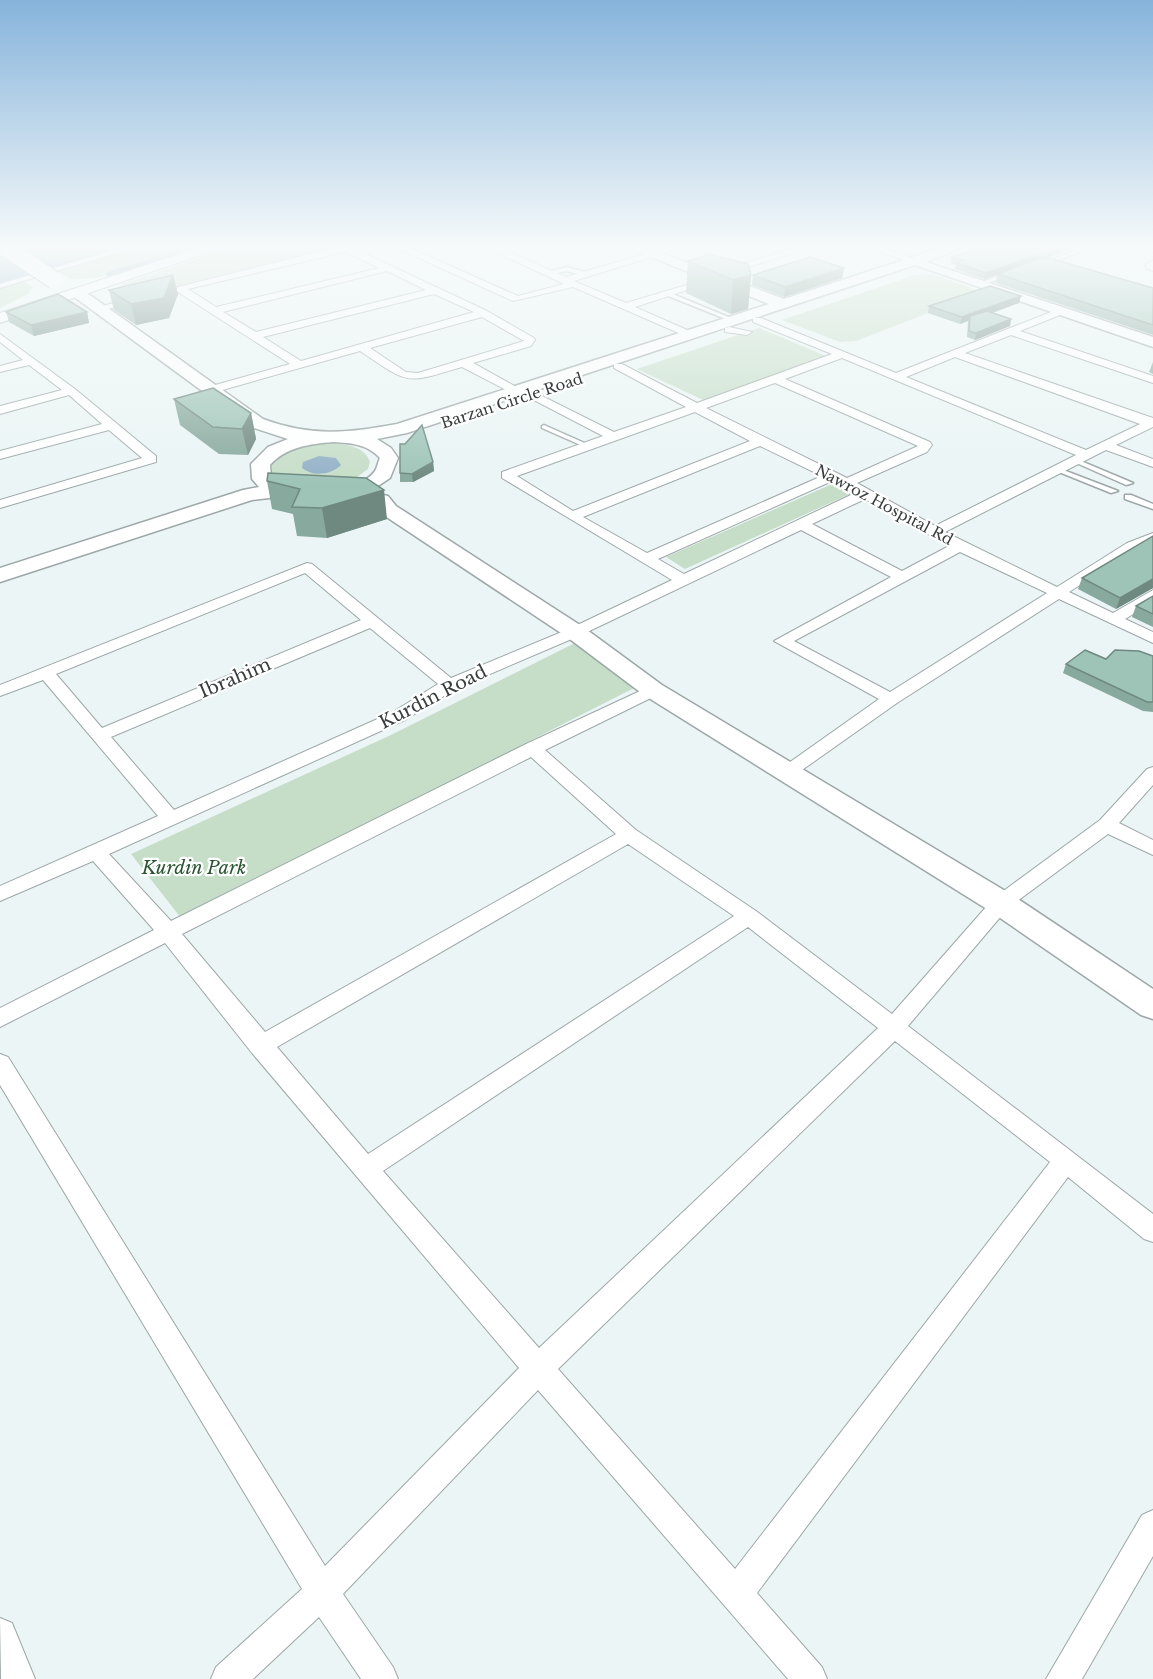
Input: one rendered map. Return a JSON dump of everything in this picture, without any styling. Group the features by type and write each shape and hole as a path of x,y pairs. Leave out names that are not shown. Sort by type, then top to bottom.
{"main road":[{"path":"111,326 258,432 268,445 262,467 269,487 278,491"},
{"path":"125,326 257,423 281,432 317,438 354,438 401,429 524,393"},
{"name":"Barzan Circle Road","path":"385,452 392,444 404,437 524,393 690,335 730,326"},
{"name":"Barzan Circle Road","path":"524,393 618,366 736,326"},
{"path":"1114,326 1153,342"},
{"path":"0,567 238,490 287,445 317,438"},
{"path":"322,496 354,491 378,480 389,466 389,458 385,452 370,442 354,438"},
{"path":"378,480 390,498 389,510"},
{"path":"0,575 249,494 278,491 322,496 364,495 381,500 389,510 575,632 653,690 789,771 1000,903 1153,1006"}],"street":[{"path":"243,326 300,365"},
{"path":"257,335 292,326"},
{"path":"212,389 437,326"},
{"path":"361,347 398,372 410,376 464,363 527,344 530,340 505,326"},
{"path":"671,326 690,335"},
{"path":"756,326 895,376 1080,457"},
{"path":"895,376 1022,326"},
{"path":"1010,331 1153,380"},
{"path":"0,337 112,425 151,459 0,504"},
{"path":"955,353 1152,423"},
{"path":"682,579 572,516 507,475 841,355"},
{"path":"0,369 30,361"},
{"path":"464,363 614,437"},
{"name":"Nawroz Hospital Rd","path":"618,366 759,441 847,483 960,546 1153,638"},
{"path":"776,379 926,445 923,449 847,483"},
{"path":"0,410 71,392"},
{"path":"936,531 1152,423"},
{"path":"0,455 112,425"},
{"path":"572,516 759,441"},
{"path":"1104,445 1153,463"},
{"path":"646,559 832,476"},
{"name":"Kurdin Road","path":"0,894 399,716 449,685 575,632 864,494"},
{"path":"800,524 902,577"},
{"path":"789,771 891,699 1057,593 1132,546 1150,542"},
{"path":"891,699 782,641 960,546"},
{"path":"0,691 307,567 370,622 449,685"},
{"path":"1112,620 1153,595"},
{"name":"Ibrahim","path":"100,735 370,622"},
{"path":"46,673 171,819"},
{"path":"0,1018 168,934 325,851 653,690"},
{"path":"532,748 629,835 749,916 1066,1160 1153,1230"},
{"path":"228,1679 322,1592 537,1370 893,1028 1000,903 1107,825 1153,773"},
{"path":"1107,825 1153,848"},
{"path":"260,1046 629,835"},
{"path":"96,852 537,1370 810,1679"},
{"path":"365,1169 749,916"},
{"path":"0,1064 322,1592 381,1679"},
{"path":"736,1594 1066,1160"},
{"path":"1063,1679 1153,1526"},
{"path":"0,1635 18,1679"}],"lane":[{"path":"544,427 587,446"},
{"path":"1080,457 1129,483"},
{"path":"1056,469 1114,490"},
{"path":"1128,497 1153,507"}],"green space":[{"path":"799,326 894,326 856,341 840,342"},
{"path":"759,328 826,356 703,400 637,369"},
{"path":"322,443 343,444 357,448 367,456 370,462 368,469 350,482 273,475 271,468 280,456 300,447"},
{"path":"832,484 852,493 685,569 666,557"},
{"name":"Kurdin Park","path":"579,641 640,685 181,918 131,854 391,735"}],"water":[{"path":"319,456 336,458 341,465 322,474 311,473 302,468 303,462"}],"building":[{"path":"969,326 993,326 976,333 969,331"},
{"path":"213,388 251,413 242,429 213,427 174,399"},
{"path":"422,425 433,462 412,474 400,473 400,444 405,444"},
{"path":"268,473 366,478 384,490 322,508 292,507 300,489 267,481"},
{"path":"1153,536 1153,579 1120,598 1082,578"},
{"path":"1153,596 1153,614 1136,606"},
{"path":"1085,650 1106,659 1115,650 1139,651 1153,656 1153,702 1147,702 1066,664"}]}
